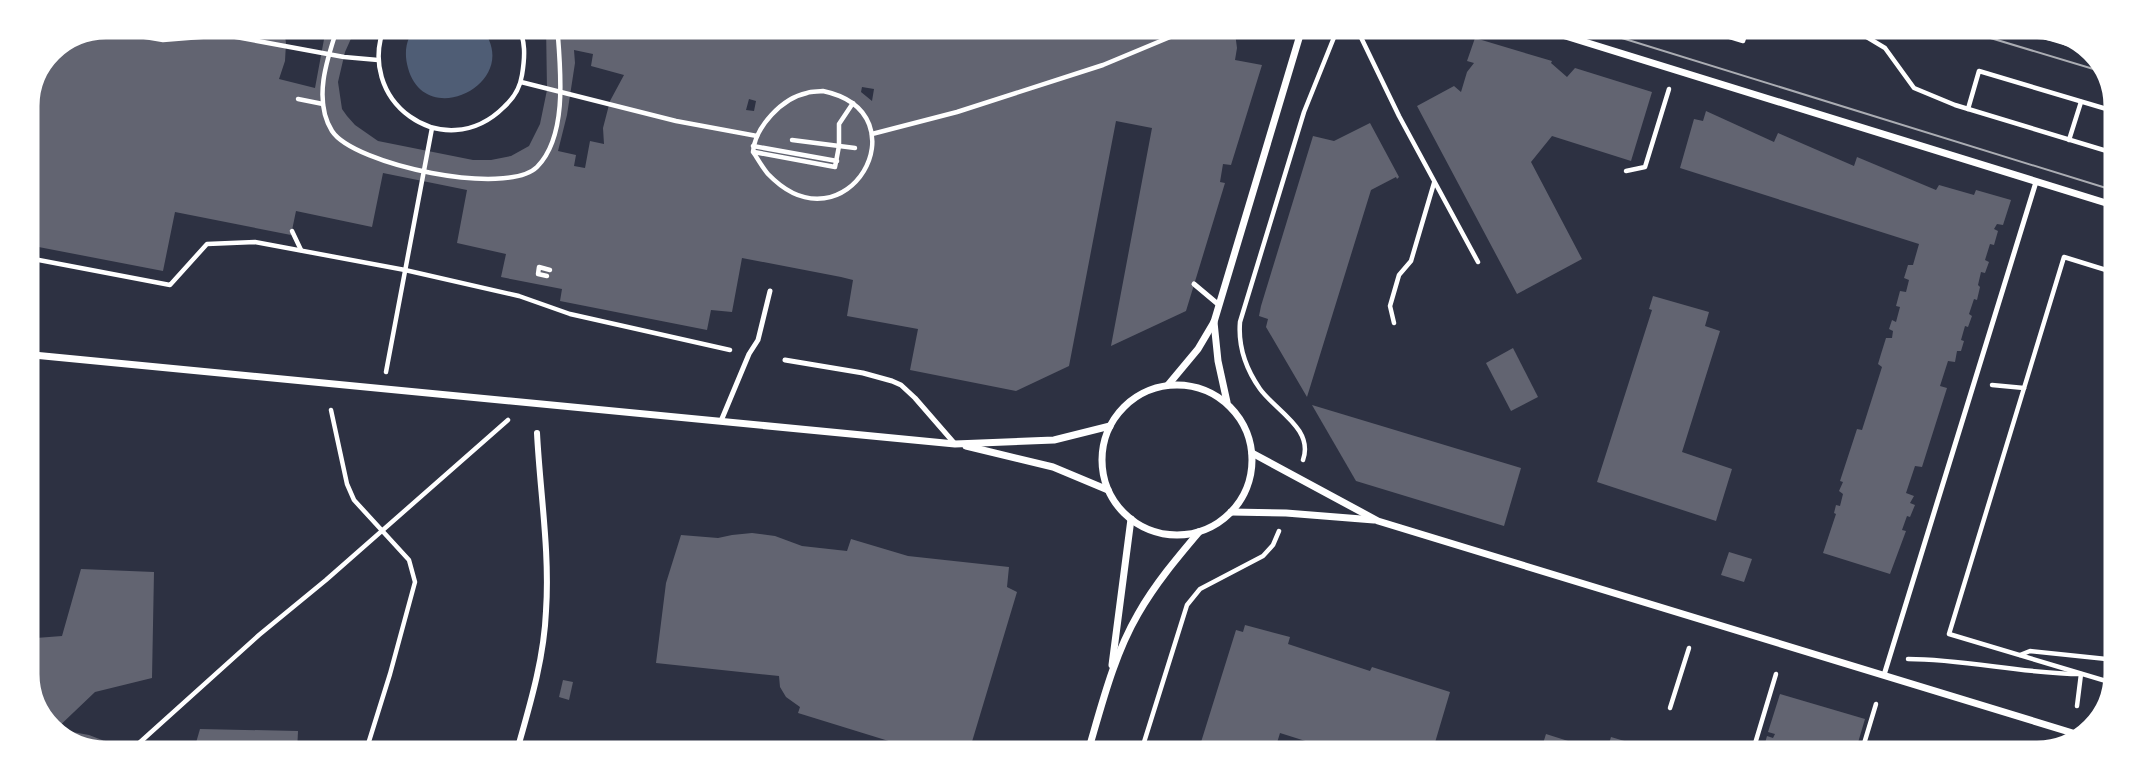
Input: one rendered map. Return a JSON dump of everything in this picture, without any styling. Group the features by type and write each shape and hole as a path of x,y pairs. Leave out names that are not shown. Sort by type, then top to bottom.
{"street":[{"path":"1168,385 1198,349 1214,321 1300,35"},
{"path":"1561,35 2108,204"},
{"path":"2043,35 2070,43"},
{"path":"1214,321 1218,361 1227,403"},
{"path":"35,353 955,444 1053,467 1108,490"},
{"path":"1168,385 1189,385 1209,391 1227,403 1240,417 1252,453 1251,474 1244,494 1231,512 1216,524 1199,532 1175,534 1152,530 1131,519 1118,506 1108,490 1102,468 1103,447 1110,426 1120,411 1134,398 1168,385"},
{"path":"955,444 1054,440 1110,426"},
{"path":"519,745 532,699 546,613 545,545 537,433"},
{"path":"1252,453 1378,521 2074,734"},
{"path":"1231,512 1286,513 1378,521"},
{"path":"1111,676 1131,519"},
{"path":"1090,745 1111,676 1136,616 1159,581 1199,532"}],"lane":[{"path":"1884,675 2036,181"},
{"path":"1194,284 1219,305"},
{"path":"722,421 748,354 758,340 770,291"},
{"path":"785,360 863,373 901,385 955,444"}],"path":[{"path":"133,35 163,40 226,35 344,57 377,60"},
{"path":"335,35 322,98 326,119 334,134 346,145 398,165 433,174 482,179 514,178 535,169 548,152 558,120 561,70 558,35"},
{"path":"381,35 377,60 382,82 393,102 411,118 432,128 454,130 475,126 495,116 511,101 521,82 526,56 522,35"},
{"path":"872,134 957,112 1104,65 1175,35"},
{"path":"1301,468 1306,451 1304,437 1262,392 1251,376 1239,332 1304,112 1335,35"},
{"path":"1360,35 1478,262"},
{"path":"1723,35 1743,41 1745,35"},
{"path":"1862,35 1885,48 1914,88 1968,109 2108,151"},
{"path":"1968,109 1979,71 2108,110"},
{"path":"521,82 676,121 757,136"},
{"path":"1626,170 1645,167 1669,89"},
{"path":"823,91 839,95 853,103 862,112 872,134 872,153 866,170 855,185 838,195 820,198 802,195 785,187 769,174 753,149 757,136 768,119 792,98 807,92 823,91"},
{"path":"298,99 323,104"},
{"path":"2069,140 2081,102"},
{"path":"753,149 835,167 839,124 853,103"},
{"path":"383,388 432,128"},
{"path":"793,140 855,148"},
{"path":"1394,323 1390,306 1399,275 1411,261 1435,182"},
{"path":"292,231 301,251"},
{"path":"35,259 170,285 207,244 256,242 405,270 519,296 570,314 748,354"},
{"path":"2107,681 1949,634 2064,257 2108,270"},
{"path":"547,276 538,274 539,267 550,270"},
{"path":"1974,384 2024,388"},
{"path":"137,745 259,635 485,442 527,402"},
{"path":"331,410 347,484 354,500 409,560 415,582 368,745"},
{"path":"1143,745 1187,605 1200,589 1264,556 1273,545 1280,529"},
{"path":"1670,708 1689,649"},
{"path":"2020,655 2030,651 2108,659"},
{"path":"1903,659 2081,674"},
{"path":"1755,745 1776,674"},
{"path":"2077,706 2081,674"},
{"path":"1864,745 1876,704"}],"water":[{"path":"411,35 485,35 491,44 492,63 483,79 469,91 452,98 434,97 418,87 408,68 406,49"}],"building":[{"path":"106,35 285,35 285,61 279,79 315,88 325,35 353,35 345,52 338,82 342,109 355,125 378,141 473,160 511,156 529,146 540,124 547,90 546,35 1235,35 1235,60 1262,65 1231,165 1223,164 1220,182 1225,183 1186,311 1111,346 1152,128 1116,121 1069,366 1016,391 910,370 918,329 847,316 853,280 841,277 742,258 732,312 711,310 707,330 560,301 562,289 501,277 506,254 457,243 467,190 383,173 372,227 296,211 291,235 175,212 163,271 35,246 36,92 40,79 56,56 79,40","holes":["574,50 593,54 591,66 624,75 610,101 603,128 604,144 590,141 585,168 574,166 576,155 558,151 567,115 575,63","862,87 874,89 872,101 861,92","749,99 756,101 754,111 746,110"]},
{"path":"1475,38 1552,61 1567,77 1575,68 1652,92 1631,161 1552,136 1531,162 1582,259 1517,294 1417,106 1454,86 1461,92 1467,72 1474,63 1467,61"},
{"path":"1706,111 1774,142 1778,133 1854,166 1857,157 1936,190 1939,185 1974,195 1976,190 2011,200 2003,225 1997,224 1994,229 1998,231 1985,260 1989,262 1985,273 1981,272 1977,300 1974,299 1968,327 1965,326 1961,351 1957,351 1955,362 1948,361 1940,386 1947,388 1922,467 1915,466 1906,493 1914,496 1910,503 1915,505 1910,517 1907,516 1902,530 1906,531 1890,574 1823,553 1836,514 1836,505 1840,506 1843,494 1839,491 1843,482 1840,481 1857,429 1862,430 1882,367 1878,364 1886,338 1892,338 1893,331 1889,329 1892,320 1896,322 1900,291 1906,292 1909,280 1904,278 1908,265 1913,265 1919,244 1680,168 1694,119 1703,121"},
{"path":"1370,123 1399,177 1371,190 1307,397 1266,327 1268,319 1259,316 1261,306 1313,136 1334,141"},
{"path":"1653,296 1709,312 1705,326 1720,331 1682,452 1732,469 1716,521 1597,482 1652,310 1649,309"},
{"path":"1513,348 1538,397 1511,411 1486,363"},
{"path":"1312,405 1521,468 1504,526 1356,481"},
{"path":"752,533 775,536 802,546 847,551 851,539 908,556 1009,567 1007,587 1017,592 971,745 902,745 798,713 800,707 786,697 780,687 779,676 656,663 666,583 681,535 718,538"},
{"path":"1729,552 1752,559 1744,582 1721,575"},
{"path":"81,569 154,572 152,678 95,692 59,726 45,710 37,692 35,638 62,636"},
{"path":"1245,625 1290,637 1288,644 1370,671 1372,667 1450,692 1434,745 1318,745 1280,733 1276,745 1200,745 1236,630 1243,632"},
{"path":"563,680 573,682 569,700 559,697"},
{"path":"1780,694 1865,719 1857,745 1764,745 1767,736 1773,738 1775,734 1768,732"},
{"path":"200,729 298,731 297,745 195,745"},
{"path":"65,731 89,735 108,745 92,744"},
{"path":"1546,734 1581,745 1542,745"},
{"path":"1611,737 1638,745 1608,745"}],"tram line":[{"path":"1612,35 2108,189"},
{"path":"1981,35 2098,70"}]}
